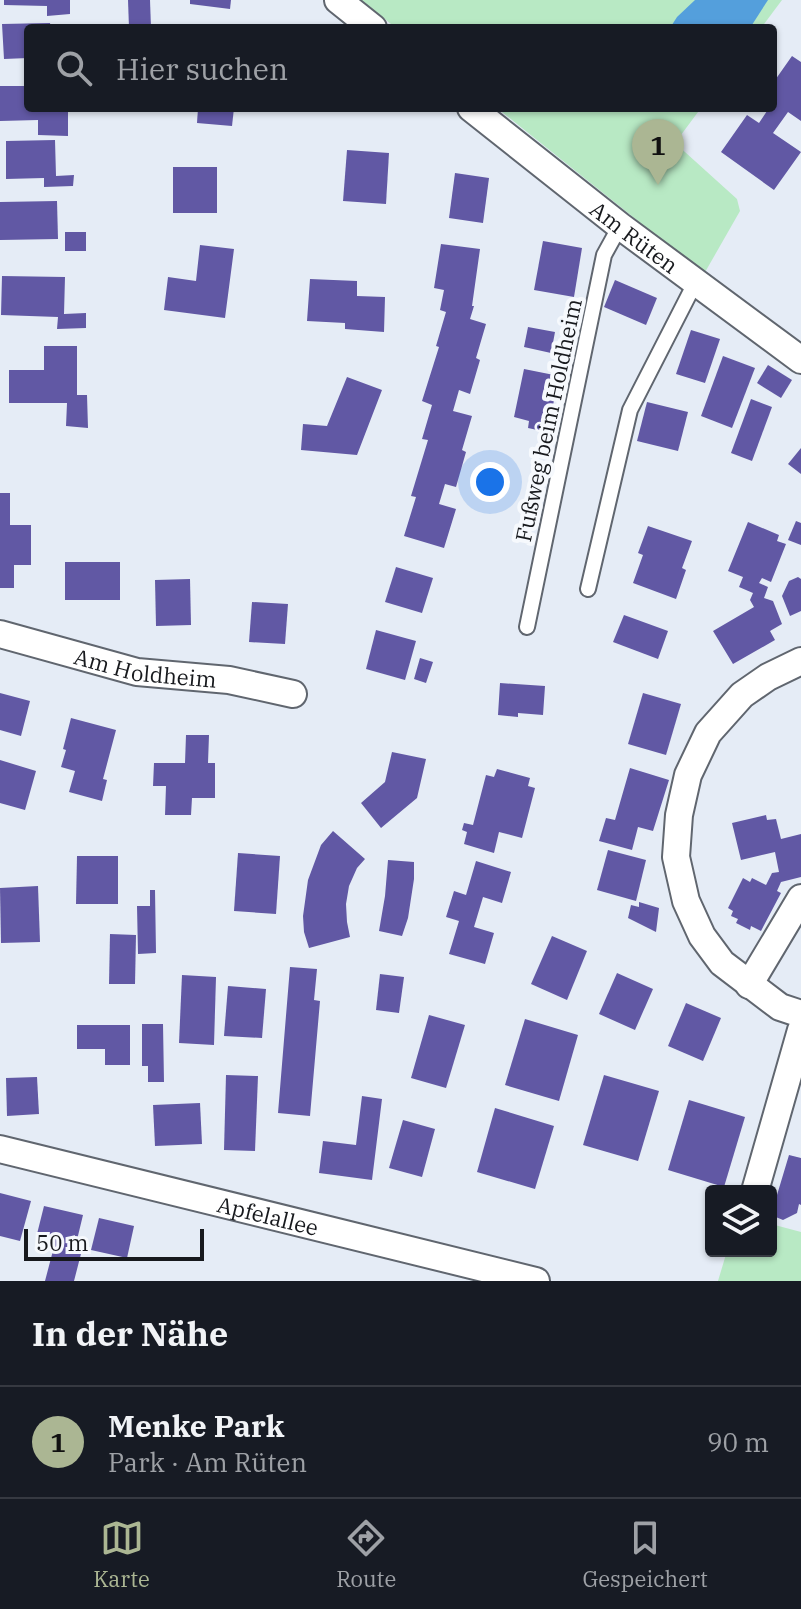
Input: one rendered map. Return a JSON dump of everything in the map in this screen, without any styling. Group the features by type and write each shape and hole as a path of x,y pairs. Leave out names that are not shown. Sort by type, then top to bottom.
{"street":[{"path":"338,0 368,24"},
{"name":"Am Rüten","path":"476,112 620,226 801,360"},
{"name":"Am Holdheim","path":"0,634 137,672 229,680 293,694"},
{"path":"801,661 768,677 742,695 708,733 688,775 679,815 676,857 686,901 702,936 722,963 780,1007 801,1014"},
{"path":"749,985 801,898"},
{"path":"757,1185 801,1030"},
{"name":"Apfelallee","path":"0,1149 533,1281"}],"lane":[{"name":"Fußweg beim Holdheim","path":"527,627 604,255 620,226"},
{"path":"588,589 630,410 695,283"}],"green space":[{"path":"361,0 782,0 764,24 391,24"},
{"path":"502,112 698,112 675,143 737,199 740,211 704,274"},
{"path":"777,1226 801,1232 801,1281 718,1281 725,1257 777,1257"}],"water":[{"path":"695,0 768,0 753,24 673,24"}],"building":[{"path":"4,0 70,0 70,14 47,16 47,6 4,5"},
{"path":"128,0 150,0 151,24 129,24"},
{"path":"190,0 231,0 230,9 190,4"},
{"path":"50,23 50,24 24,24 24,58 4,59 2,24"},
{"path":"792,56 801,62 801,121 788,112 773,133 801,152 774,190 721,152 747,115 759,123 766,112 777,112 777,77"},
{"path":"0,86 24,86 24,112 68,112 68,136 38,135 38,120 0,121"},
{"path":"198,112 234,112 232,126 197,123"},
{"path":"55,140 56,176 74,175 73,186 44,187 44,178 6,179 6,141"},
{"path":"347,150 389,153 386,204 343,201"},
{"path":"173,167 217,167 217,213 173,213"},
{"path":"455,173 489,178 483,223 449,218"},
{"path":"57,201 58,239 0,240 0,202"},
{"path":"65,232 86,232 86,251 65,251"},
{"path":"543,241 582,248 574,297 534,290"},
{"path":"441,244 480,249 470,319 486,324 470,394 459,390 453,411 472,416 456,487 445,484 439,504 456,509 444,548 404,536 416,497 411,496 428,440 422,439 432,405 422,401 446,312 440,310 444,290 434,288"},
{"path":"200,245 234,249 225,318 164,310 168,277 196,281"},
{"path":"2,276 65,277 64,314 86,313 86,328 57,329 58,317 1,315"},
{"path":"310,279 357,281 357,296 385,297 384,332 345,329 345,323 307,321"},
{"path":"615,280 657,298 646,325 604,307"},
{"path":"528,327 555,332 551,353 524,347"},
{"path":"691,330 720,339 705,383 676,374"},
{"path":"44,346 77,346 77,395 87,395 88,428 66,426 67,403 9,403 9,370 44,370"},
{"path":"723,356 755,368 732,428 701,416"},
{"path":"768,365 792,380 781,398 757,383"},
{"path":"524,369 559,376 549,425 544,424 542,431 528,428 529,421 514,417"},
{"path":"347,377 382,390 357,455 301,450 303,424 327,426"},
{"path":"751,399 772,407 752,461 731,453"},
{"path":"647,402 688,412 678,451 637,441"},
{"path":"801,448 801,474 788,464"},
{"path":"0,493 10,493 10,525 31,525 31,565 14,565 14,588 0,588"},
{"path":"796,521 801,523 801,545 788,540"},
{"path":"748,522 779,535 777,541 786,544 771,582 762,578 759,583 768,587 764,598 773,601 782,624 770,631 775,640 733,664 713,631 754,607 750,600 753,593 739,587 743,577 728,571"},
{"path":"648,526 692,541 682,568 686,570 676,599 633,583 643,555 638,553"},
{"path":"65,562 120,562 120,600 65,600"},
{"path":"396,567 433,578 422,613 385,602"},
{"path":"798,577 801,579 801,611 790,616 782,596 789,581"},
{"path":"190,579 191,625 156,626 155,580"},
{"path":"252,602 288,604 285,644 249,642"},
{"path":"624,615 668,631 658,659 613,642"},
{"path":"376,630 416,641 405,680 366,669"},
{"path":"420,658 433,662 426,683 414,679"},
{"path":"500,683 545,686 543,715 498,715"},
{"path":"0,693 30,701 21,736 0,730"},
{"path":"643,693 681,704 666,755 628,744"},
{"path":"71,718 116,730 103,779 107,780 102,801 69,792 75,771 61,767"},
{"path":"186,735 209,735 208,763 215,763 215,798 192,798 191,815 165,815 166,786 153,786 154,763 185,763"},
{"path":"392,752 426,759 417,798 381,828 361,803 385,782"},
{"path":"0,760 36,771 25,810 0,803"},
{"path":"630,768 669,780 653,831 638,827 632,850 599,841 606,818 615,820"},
{"path":"497,769 530,778 528,786 535,788 522,838 499,832 494,853 464,844 467,832 462,830 464,823 473,825 486,775 494,777"},
{"path":"766,815 767,820 776,819 781,839 801,834 801,877 781,882 777,891 781,893 761,931 751,926 750,930 736,923 738,919 731,916 733,911 728,908 743,878 750,882 752,878 766,885 772,873 779,872 775,852 741,860 732,823"},
{"path":"333,831 365,859 349,886 346,904 350,937 309,948 303,916 308,880 321,845"},
{"path":"608,850 646,860 636,901 597,890"},
{"path":"238,853 280,856 276,914 234,911"},
{"path":"77,856 118,856 118,904 76,904"},
{"path":"388,860 414,862 408,918 402,936 379,931"},
{"path":"476,861 511,872 502,903 483,897 474,927 494,933 485,964 449,954 459,921 446,917 454,891 466,895"},
{"path":"38,886 40,942 1,943 0,888"},
{"path":"150,890 155,890 156,953 138,954 137,906 150,906"},
{"path":"639,902 659,908 656,932 628,918 631,905 639,907"},
{"path":"110,934 136,935 135,984 109,984"},
{"path":"552,936 587,951 567,1000 531,984"},
{"path":"290,967 317,969 314,1000 320,1001 310,1116 278,1113"},
{"path":"617,973 653,989 635,1030 599,1014"},
{"path":"380,974 404,977 399,1013 376,1010"},
{"path":"182,975 216,977 214,1045 179,1043"},
{"path":"228,986 266,989 262,1038 224,1036"},
{"path":"686,1003 721,1018 703,1061 668,1046"},
{"path":"429,1015 465,1025 446,1088 411,1078"},
{"path":"525,1019 578,1035 559,1101 505,1085"},
{"path":"142,1024 163,1024 164,1082 148,1082 148,1066 142,1066"},
{"path":"77,1025 130,1025 130,1065 105,1065 105,1049 77,1049"},
{"path":"226,1075 258,1076 255,1151 224,1150"},
{"path":"604,1075 659,1091 638,1161 583,1145"},
{"path":"37,1077 39,1114 7,1116 6,1078"},
{"path":"362,1096 382,1099 372,1180 319,1173 323,1141 356,1145"},
{"path":"689,1100 745,1117 725,1185 668,1170"},
{"path":"200,1103 202,1144 155,1146 153,1105"},
{"path":"495,1108 554,1126 535,1189 477,1172"},
{"path":"403,1120 435,1129 422,1177 389,1168"},
{"path":"789,1155 801,1158 801,1205 797,1213 783,1220 777,1218 777,1195"},
{"path":"0,1193 31,1201 20,1241 0,1236"},
{"path":"44,1206 83,1215 76,1244 83,1246 74,1281 45,1281 55,1243 36,1238"},
{"path":"99,1218 134,1226 127,1258 91,1250"}],"place":[{"name":"Menke Park","path":"658,185"}]}
